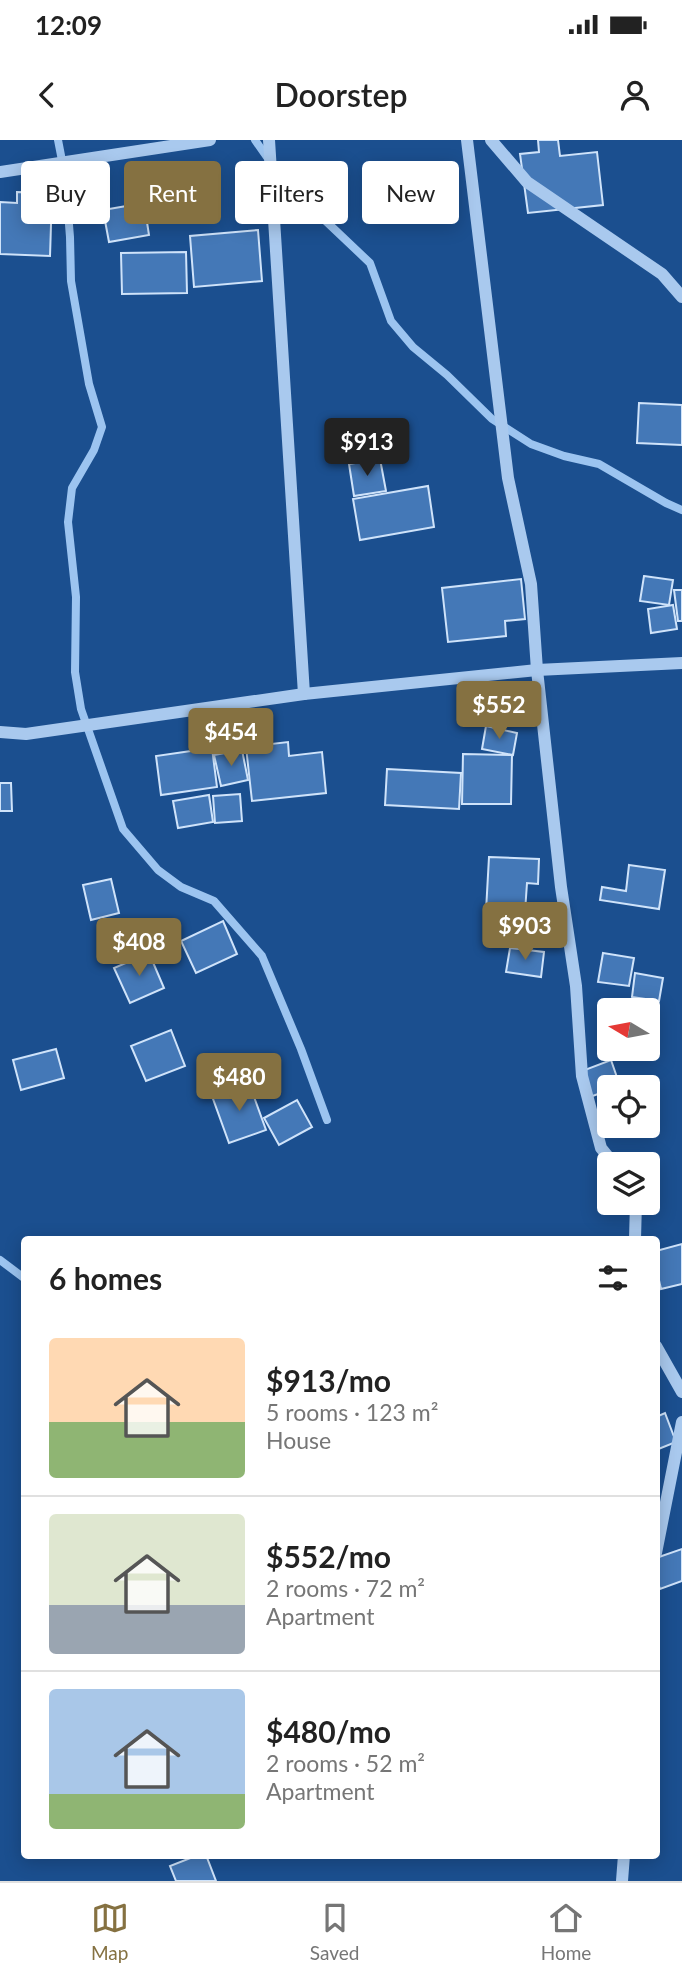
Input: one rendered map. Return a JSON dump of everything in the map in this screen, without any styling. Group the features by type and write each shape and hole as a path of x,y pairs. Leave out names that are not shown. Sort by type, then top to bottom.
{"street":[{"path":"0,172 211,140"},
{"path":"269,140 304,694"},
{"path":"467,140 508,478 531,584 537,670 561,887 576,986 582,1076 604,1152"},
{"path":"491,140 527,182 662,274 682,297"},
{"path":"0,732 26,734 304,694 537,670 682,663"},
{"path":"635,1236 636,1215"},
{"path":"660,1353 682,1392"},
{"path":"660,1533 682,1422"},
{"path":"622,1881 624,1859"}],"building":[{"path":"538,140 558,140 560,156 597,152 603,205 528,213 520,154 539,152"},
{"path":"17,192 21,192 21,224 51,224 50,256 0,254 0,202 17,203"},
{"path":"124,206 124,224 147,224 149,235 109,242 106,224 110,224 110,209"},
{"path":"258,230 262,281 194,287 190,236"},
{"path":"186,252 187,293 122,294 121,253"},
{"path":"639,403 682,405 682,445 637,443"},
{"path":"380,459 386,491 354,496 349,464"},
{"path":"428,486 434,527 360,540 353,499"},
{"path":"644,576 673,580 669,605 640,601"},
{"path":"521,579 525,619 505,621 506,636 448,642 442,588"},
{"path":"674,590 682,590 682,621 678,621"},
{"path":"673,605 677,629 651,633 648,609"},
{"path":"486,726 517,733 513,755 482,749"},
{"path":"288,742 289,756 322,752 326,793 252,801 246,747"},
{"path":"212,748 217,787 161,795 156,756"},
{"path":"242,750 248,780 221,786 214,755"},
{"path":"463,754 512,755 511,804 462,804"},
{"path":"387,769 461,773 459,809 385,805"},
{"path":"0,783 11,783 12,811 0,811"},
{"path":"240,794 242,821 215,823 213,796"},
{"path":"209,795 213,822 178,828 173,801"},
{"path":"489,857 539,859 538,884 527,883 525,912 486,911"},
{"path":"629,865 665,870 659,909 600,900 602,887 626,891"},
{"path":"111,879 119,913 91,920 83,885"},
{"path":"491,915 528,917 526,946 489,944"},
{"path":"223,921 237,954 196,973 181,941"},
{"path":"510,948 544,952 541,977 506,972"},
{"path":"149,953 164,988 130,1003 114,968"},
{"path":"603,953 634,958 629,986 598,982"},
{"path":"635,973 663,978 660,998 632,997"},
{"path":"171,1030 185,1066 146,1081 131,1046"},
{"path":"56,1049 64,1078 21,1090 13,1060"},
{"path":"611,1061 616,1075 597,1075 597,1094 590,1097 582,1071"},
{"path":"249,1083 266,1130 229,1143 212,1096"},
{"path":"297,1100 312,1127 279,1145 264,1118"},
{"path":"682,1244 682,1284 661,1289 660,1250"},
{"path":"665,1413 676,1442 660,1448 660,1415"},
{"path":"682,1549 682,1581 660,1589 660,1557"},
{"path":"188,1859 208,1859 216,1881 176,1881 170,1866"}],"waterway":[{"path":"58,140 65,176 71,281 89,384 102,427 94,450 72,488 68,522 76,597 75,672 81,709 123,829 158,870 181,887 214,901 262,956 327,1120"},
{"path":"255,140 276,170 370,263 391,321 413,347 447,375 492,419 531,444 564,456 599,464 682,510"},
{"path":"0,1260 21,1276"}]}
